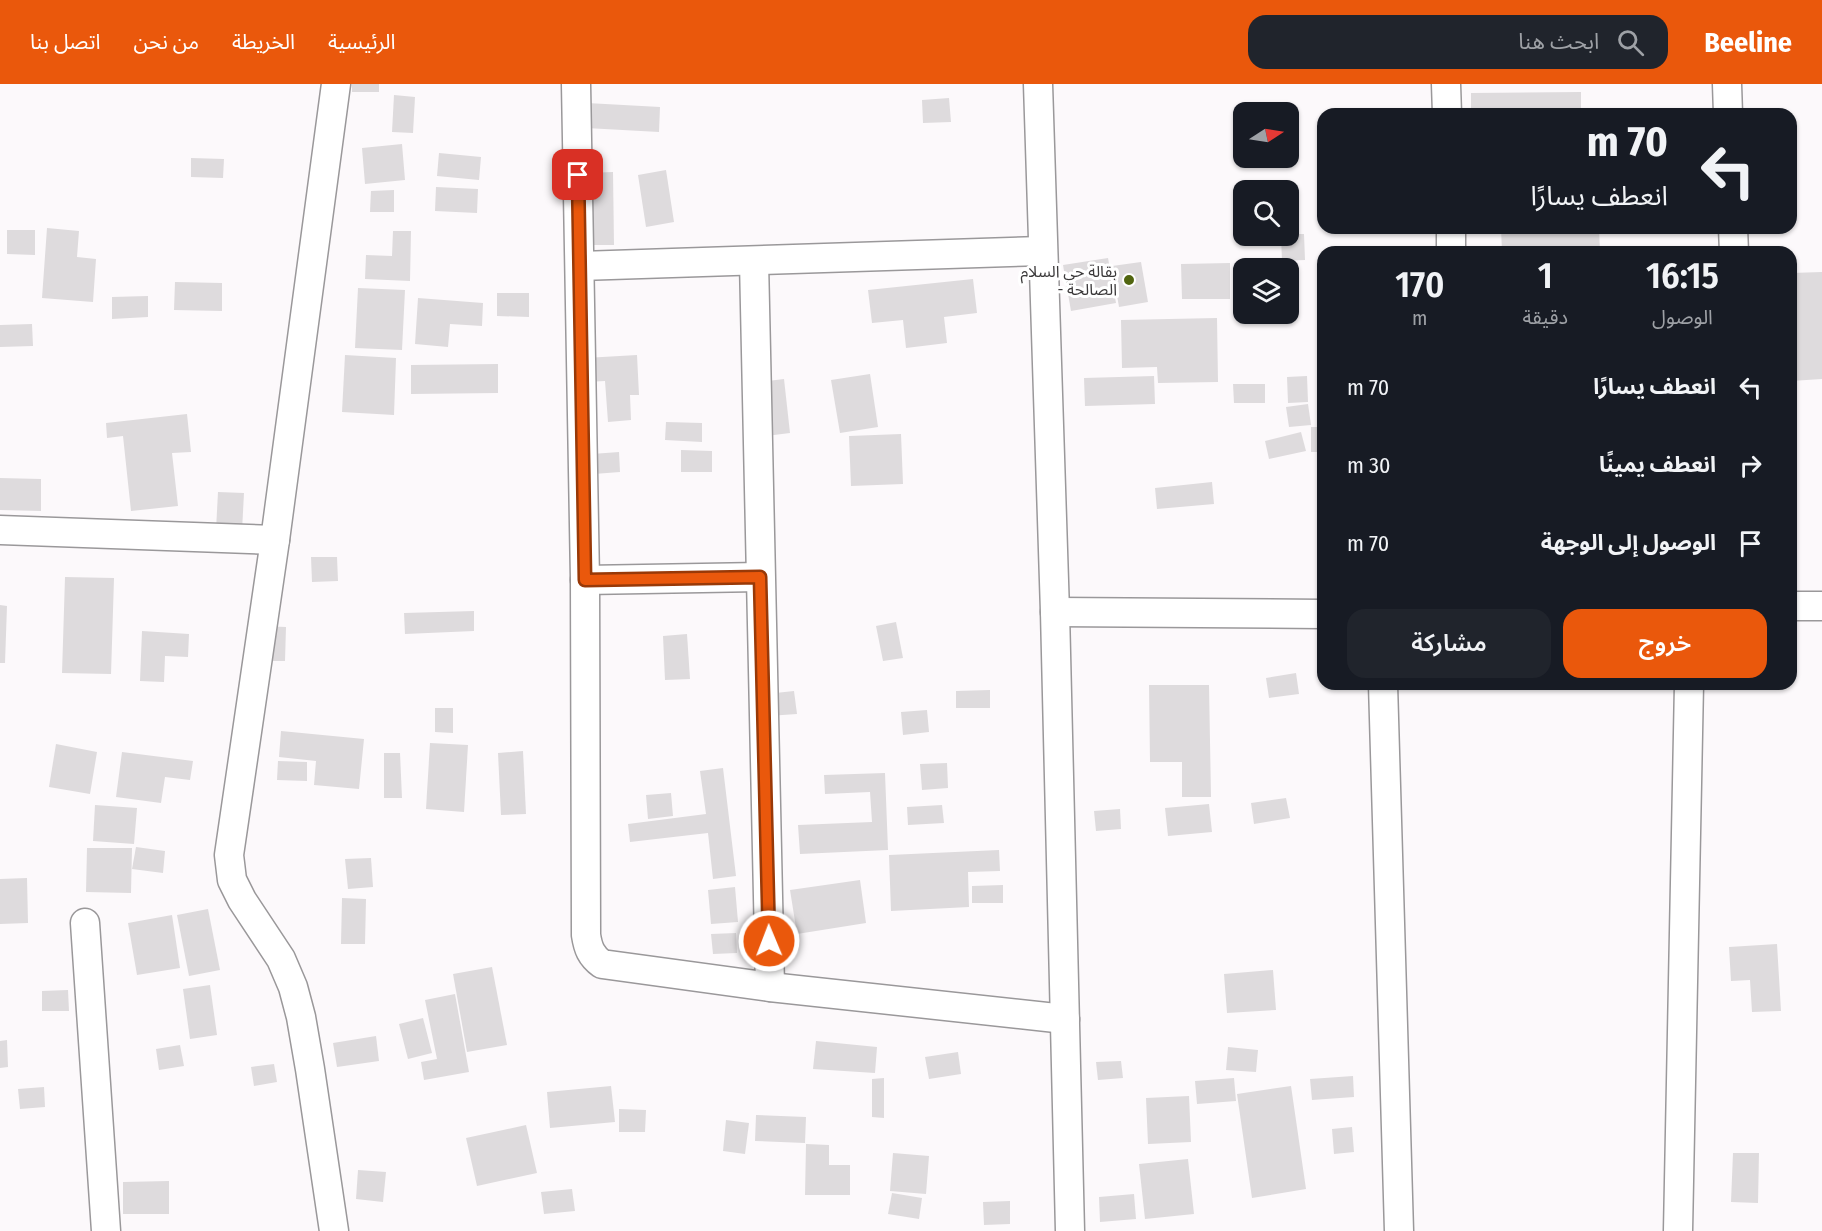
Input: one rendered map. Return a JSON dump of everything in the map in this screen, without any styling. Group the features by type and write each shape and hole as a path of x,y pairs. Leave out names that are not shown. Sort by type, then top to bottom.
{"street":[{"path":"334,1231 301,1017 281,959 242,900 232,880 229,855 275,540 336,84"},
{"path":"576,84 585,580 586,935 588,948 593,958 602,964 770,987 1065,1019"},
{"path":"1038,84 1055,612 1070,1231"},
{"path":"1446,84 1447,108"},
{"path":"1727,84 1728,108"},
{"path":"580,266 1042,251"},
{"path":"754,261 770,987"},
{"path":"0,530 275,540"},
{"path":"585,580 760,577"},
{"path":"1797,606 1822,606"},
{"path":"1055,612 1317,614"},
{"path":"1383,690 1399,1231"},
{"path":"1678,1231 1689,690"},
{"path":"85,923 106,1231"}],"building":[{"path":"352,84 379,84 379,92 352,92"},
{"path":"1581,92 1581,108 1471,108 1471,93"},
{"path":"394,95 415,97 413,133 392,132"},
{"path":"949,98 951,122 923,123 922,100"},
{"path":"587,103 660,107 659,132 586,128"},
{"path":"402,144 405,180 365,184 362,148"},
{"path":"439,153 481,157 479,180 437,176"},
{"path":"191,158 224,159 223,178 191,177"},
{"path":"666,170 674,222 646,227 638,175"},
{"path":"613,172 614,245 587,245 586,173"},
{"path":"436,187 478,189 477,213 435,211"},
{"path":"394,190 394,212 370,212 371,191"},
{"path":"47,228 79,231 77,257 96,259 93,302 42,298"},
{"path":"7,230 35,230 35,255 7,254"},
{"path":"393,231 411,231 410,281 365,279 366,255 392,256"},
{"path":"1299,234 1304,234 1305,260 1282,258 1281,246 1299,246"},
{"path":"1501,234 1599,234 1600,246 1502,246"},
{"path":"1108,258 1116,303 1071,311 1063,265"},
{"path":"1141,262 1148,302 1119,307 1112,266"},
{"path":"1230,263 1230,299 1182,299 1181,264"},
{"path":"1822,272 1822,379 1797,381 1797,273"},
{"path":"973,279 977,313 944,317 947,343 906,348 903,320 872,323 868,290"},
{"path":"175,282 222,283 222,311 174,310"},
{"path":"358,288 405,290 402,350 355,348"},
{"path":"497,293 529,293 529,317 497,316"},
{"path":"148,296 148,317 112,319 112,297"},
{"path":"418,298 483,303 482,326 450,324 448,347 415,344"},
{"path":"1217,318 1218,382 1158,383 1157,367 1122,368 1121,320"},
{"path":"32,324 33,346 0,347 0,325"},
{"path":"345,355 396,358 394,415 342,412"},
{"path":"637,355 639,395 630,395 631,420 608,422 605,381 586,382 585,358"},
{"path":"498,364 498,393 411,394 411,365"},
{"path":"870,374 878,427 840,433 831,380"},
{"path":"1154,376 1155,404 1085,406 1084,378"},
{"path":"1307,376 1308,402 1288,403 1287,377"},
{"path":"784,379 790,433 766,436 760,382"},
{"path":"1233,384 1265,384 1265,403 1234,403"},
{"path":"1308,404 1311,425 1289,427 1286,407"},
{"path":"187,414 191,452 172,453 178,506 131,511 123,436 107,438 106,423"},
{"path":"666,422 702,423 702,442 665,440"},
{"path":"1311,427 1317,427 1317,452 1311,452"},
{"path":"1301,432 1306,451 1269,459 1265,441"},
{"path":"901,434 903,484 851,486 849,436"},
{"path":"681,450 712,451 712,472 681,472"},
{"path":"619,452 620,472 594,474 592,454"},
{"path":"0,478 41,479 41,511 0,510"},
{"path":"1212,482 1214,504 1157,509 1155,488"},
{"path":"218,492 244,493 242,531 216,530"},
{"path":"311,557 337,557 338,581 312,582"},
{"path":"65,577 114,578 111,674 62,673"},
{"path":"0,605 7,606 5,663 0,663"},
{"path":"474,611 474,631 405,634 404,613"},
{"path":"896,622 903,658 883,661 876,626"},
{"path":"261,626 286,627 285,661 259,661"},
{"path":"142,631 189,634 188,657 165,656 164,682 140,681"},
{"path":"687,634 690,679 665,680 663,636"},
{"path":"1296,673 1299,694 1269,698 1266,678"},
{"path":"1149,685 1209,685 1211,797 1182,797 1182,762 1150,762"},
{"path":"990,690 990,708 956,708 956,691"},
{"path":"794,691 797,714 768,716 766,694"},
{"path":"435,708 453,708 453,733 435,732"},
{"path":"927,710 929,732 903,735 901,712"},
{"path":"281,731 364,739 359,789 314,785 316,761 279,757"},
{"path":"430,743 468,745 464,812 426,809"},
{"path":"56,744 97,752 90,794 49,787"},
{"path":"523,751 526,814 501,815 498,753"},
{"path":"122,752 193,761 190,780 165,777 161,803 116,797"},
{"path":"384,753 400,753 402,798 384,798"},
{"path":"278,761 307,762 307,781 277,780"},
{"path":"947,763 948,788 922,790 920,764"},
{"path":"723,768 736,876 713,879 708,833 630,842 628,824 706,814 700,771"},
{"path":"885,773 888,850 800,854 798,825 872,822 870,792 825,794 824,775"},
{"path":"671,793 673,816 648,819 646,795"},
{"path":"1286,798 1290,818 1254,824 1251,803"},
{"path":"1209,804 1212,832 1168,836 1165,808"},
{"path":"95,805 137,808 134,844 93,841"},
{"path":"942,805 944,823 908,825 907,807"},
{"path":"1120,809 1121,829 1096,831 1094,811"},
{"path":"136,847 165,851 163,873 132,869"},
{"path":"87,848 132,848 131,893 86,892"},
{"path":"999,850 1000,871 968,872 969,907 891,911 889,855"},
{"path":"371,858 373,887 348,889 345,859"},
{"path":"27,878 28,923 0,924 0,879"},
{"path":"860,880 866,923 797,934 790,890"},
{"path":"1003,885 1003,903 972,903 972,886"},
{"path":"735,887 738,922 711,924 708,890"},
{"path":"342,898 366,899 365,944 341,944"},
{"path":"208,909 220,970 189,976 177,915"},
{"path":"172,915 180,968 137,975 128,923"},
{"path":"736,933 737,953 713,954 711,934"},
{"path":"1777,944 1781,1011 1752,1012 1750,980 1731,981 1729,947"},
{"path":"492,967 507,1045 467,1052 453,974"},
{"path":"1273,970 1276,1010 1227,1013 1224,974"},
{"path":"210,985 217,1035 190,1039 183,989"},
{"path":"68,990 69,1011 42,1011 42,991"},
{"path":"455,994 469,1072 424,1080 421,1062 437,1059 425,1000"},
{"path":"423,1018 432,1053 408,1059 399,1024"},
{"path":"376,1036 379,1061 337,1067 333,1043"},
{"path":"7,1040 8,1067 0,1068 0,1041"},
{"path":"816,1041 877,1047 875,1073 813,1069"},
{"path":"180,1045 184,1066 159,1070 156,1049"},
{"path":"1228,1047 1258,1050 1256,1072 1226,1070"},
{"path":"958,1052 961,1074 929,1079 925,1057"},
{"path":"1121,1061 1123,1078 1098,1080 1096,1062"},
{"path":"274,1064 277,1082 254,1086 251,1067"},
{"path":"1353,1076 1354,1097 1312,1100 1310,1079"},
{"path":"884,1078 884,1118 872,1117 872,1079"},
{"path":"1234,1078 1236,1101 1197,1104 1195,1081"},
{"path":"611,1086 615,1122 550,1128 547,1092"},
{"path":"1291,1086 1306,1189 1252,1198 1237,1094"},
{"path":"44,1087 45,1107 20,1109 18,1089"},
{"path":"1189,1096 1191,1142 1148,1144 1146,1098"},
{"path":"619,1109 646,1110 645,1132 619,1132"},
{"path":"756,1115 806,1117 805,1143 755,1141"},
{"path":"726,1120 749,1123 745,1154 723,1151"},
{"path":"526,1125 537,1173 477,1186 466,1138"},
{"path":"1352,1127 1354,1152 1334,1154 1332,1129"},
{"path":"806,1144 829,1145 829,1165 850,1165 850,1195 805,1195"},
{"path":"893,1153 929,1156 926,1194 890,1191"},
{"path":"1733,1153 1759,1153 1758,1203 1731,1202"},
{"path":"1188,1159 1194,1214 1145,1219 1139,1164"},
{"path":"358,1170 386,1172 383,1202 356,1199"},
{"path":"169,1181 169,1214 123,1214 123,1182"},
{"path":"572,1189 575,1211 544,1214 541,1192"},
{"path":"892,1193 922,1198 919,1219 888,1214"},
{"path":"1134,1194 1136,1219 1100,1222 1099,1197"},
{"path":"1010,1201 1010,1224 984,1225 983,1202"}],"place":[{"name":"بقالة حي السلام - الصالحة","path":"1129,280"}],"route":[{"path":"578,175 585,580 760,577 769,941"}]}
